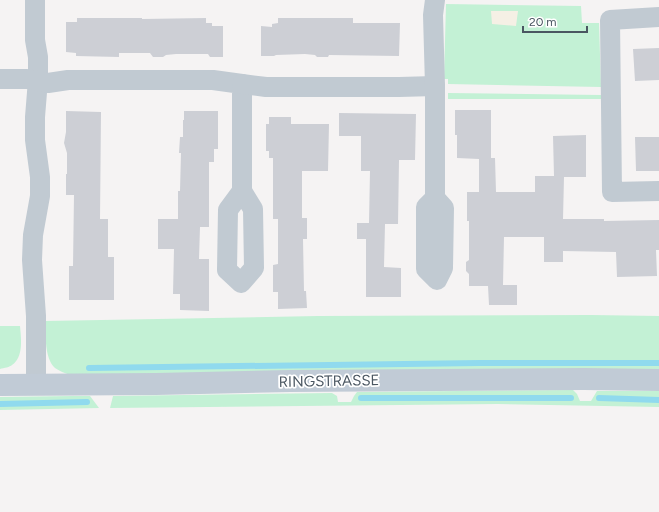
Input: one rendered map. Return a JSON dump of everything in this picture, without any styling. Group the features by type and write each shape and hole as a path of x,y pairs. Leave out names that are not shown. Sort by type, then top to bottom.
{"main road":[{"name":"RINGSTRASSE","path":"0,386 322,381 576,379 659,380"}],"street":[{"path":"35,0 35,40 38,57 35,140 40,177 40,196 33,235 32,260 36,316 36,385"},
{"path":"435,0 433,15 435,198"},
{"path":"659,17 610,20 612,192 659,191"},
{"path":"0,79 27,79 48,83 68,80 213,80 266,87 400,88 434,86"},
{"path":"242,84 242,191 253,209 254,268 241,283 227,270 227,263 228,210 242,191"}],"green space":[{"path":"446,4 581,6 582,23 599,23 601,87 448,84 448,79 444,79"},
{"path":"448,93 601,95 601,99 448,99"},
{"path":"318,316 659,316 659,369 70,375 60,371 51,364 46,346 45,321"},
{"path":"0,326 20,326 21,347 16,362 10,366 0,369"},
{"path":"573,390 577,394 580,401 591,401 597,391 659,391 659,407 498,404 110,408 113,396 332,393 337,396 338,402 351,402 357,392"},
{"path":"90,396 99,408 0,410 0,397"}],"sand":[{"path":"491,11 518,11 516,26 492,24"}],"building":[{"path":"77,18 206,18 206,23 212,23 212,26 223,26 223,57 210,57 208,54 176,54 166,55 163,57 153,57 150,53 119,53 119,57 76,56 76,53 66,52 66,22 77,22"},
{"path":"278,18 353,18 353,23 400,23 399,56 329,55 328,57 317,57 315,55 305,54 261,56 261,26 272,27 272,24 278,23"},
{"path":"659,48 659,80 635,81 633,49"},
{"path":"455,110 491,110 491,158 495,158 496,192 535,192 535,176 554,176 553,136 586,135 586,177 564,177 563,219 604,219 604,221 659,220 659,250 656,250 657,276 617,277 616,252 563,251 563,262 544,262 544,237 504,237 503,285 517,285 517,305 489,305 488,286 469,286 469,274 466,271 466,262 469,260 467,192 479,192 479,159 457,158"},
{"path":"66,111 101,112 100,219 108,219 108,257 114,257 114,300 69,300 69,266 73,266 74,195 66,195 67,153 64,143 66,132"},
{"path":"184,111 218,111 218,149 214,149 214,162 209,162 209,227 200,227 199,259 209,259 209,311 180,310 180,294 173,294 174,249 158,249 158,219 178,219 178,191 180,191 181,153 179,153 180,137 183,137"},
{"path":"339,113 416,114 415,160 399,160 398,224 385,224 384,267 401,268 401,297 366,297 366,239 357,239 357,223 369,223 370,171 361,171 361,136 339,136"},
{"path":"269,117 291,117 291,124 329,124 328,171 302,171 302,218 307,218 307,239 303,239 304,291 306,291 307,308 278,309 278,292 273,292 273,265 278,264 278,219 273,219 273,158 269,158 269,151 266,151 266,124 269,124"},
{"path":"635,137 659,137 659,171 636,171"}],"waterway":[{"path":"89,368 480,363 659,363"},
{"path":"361,398 571,398"},
{"path":"599,398 659,400"},
{"path":"0,404 87,402"}]}
